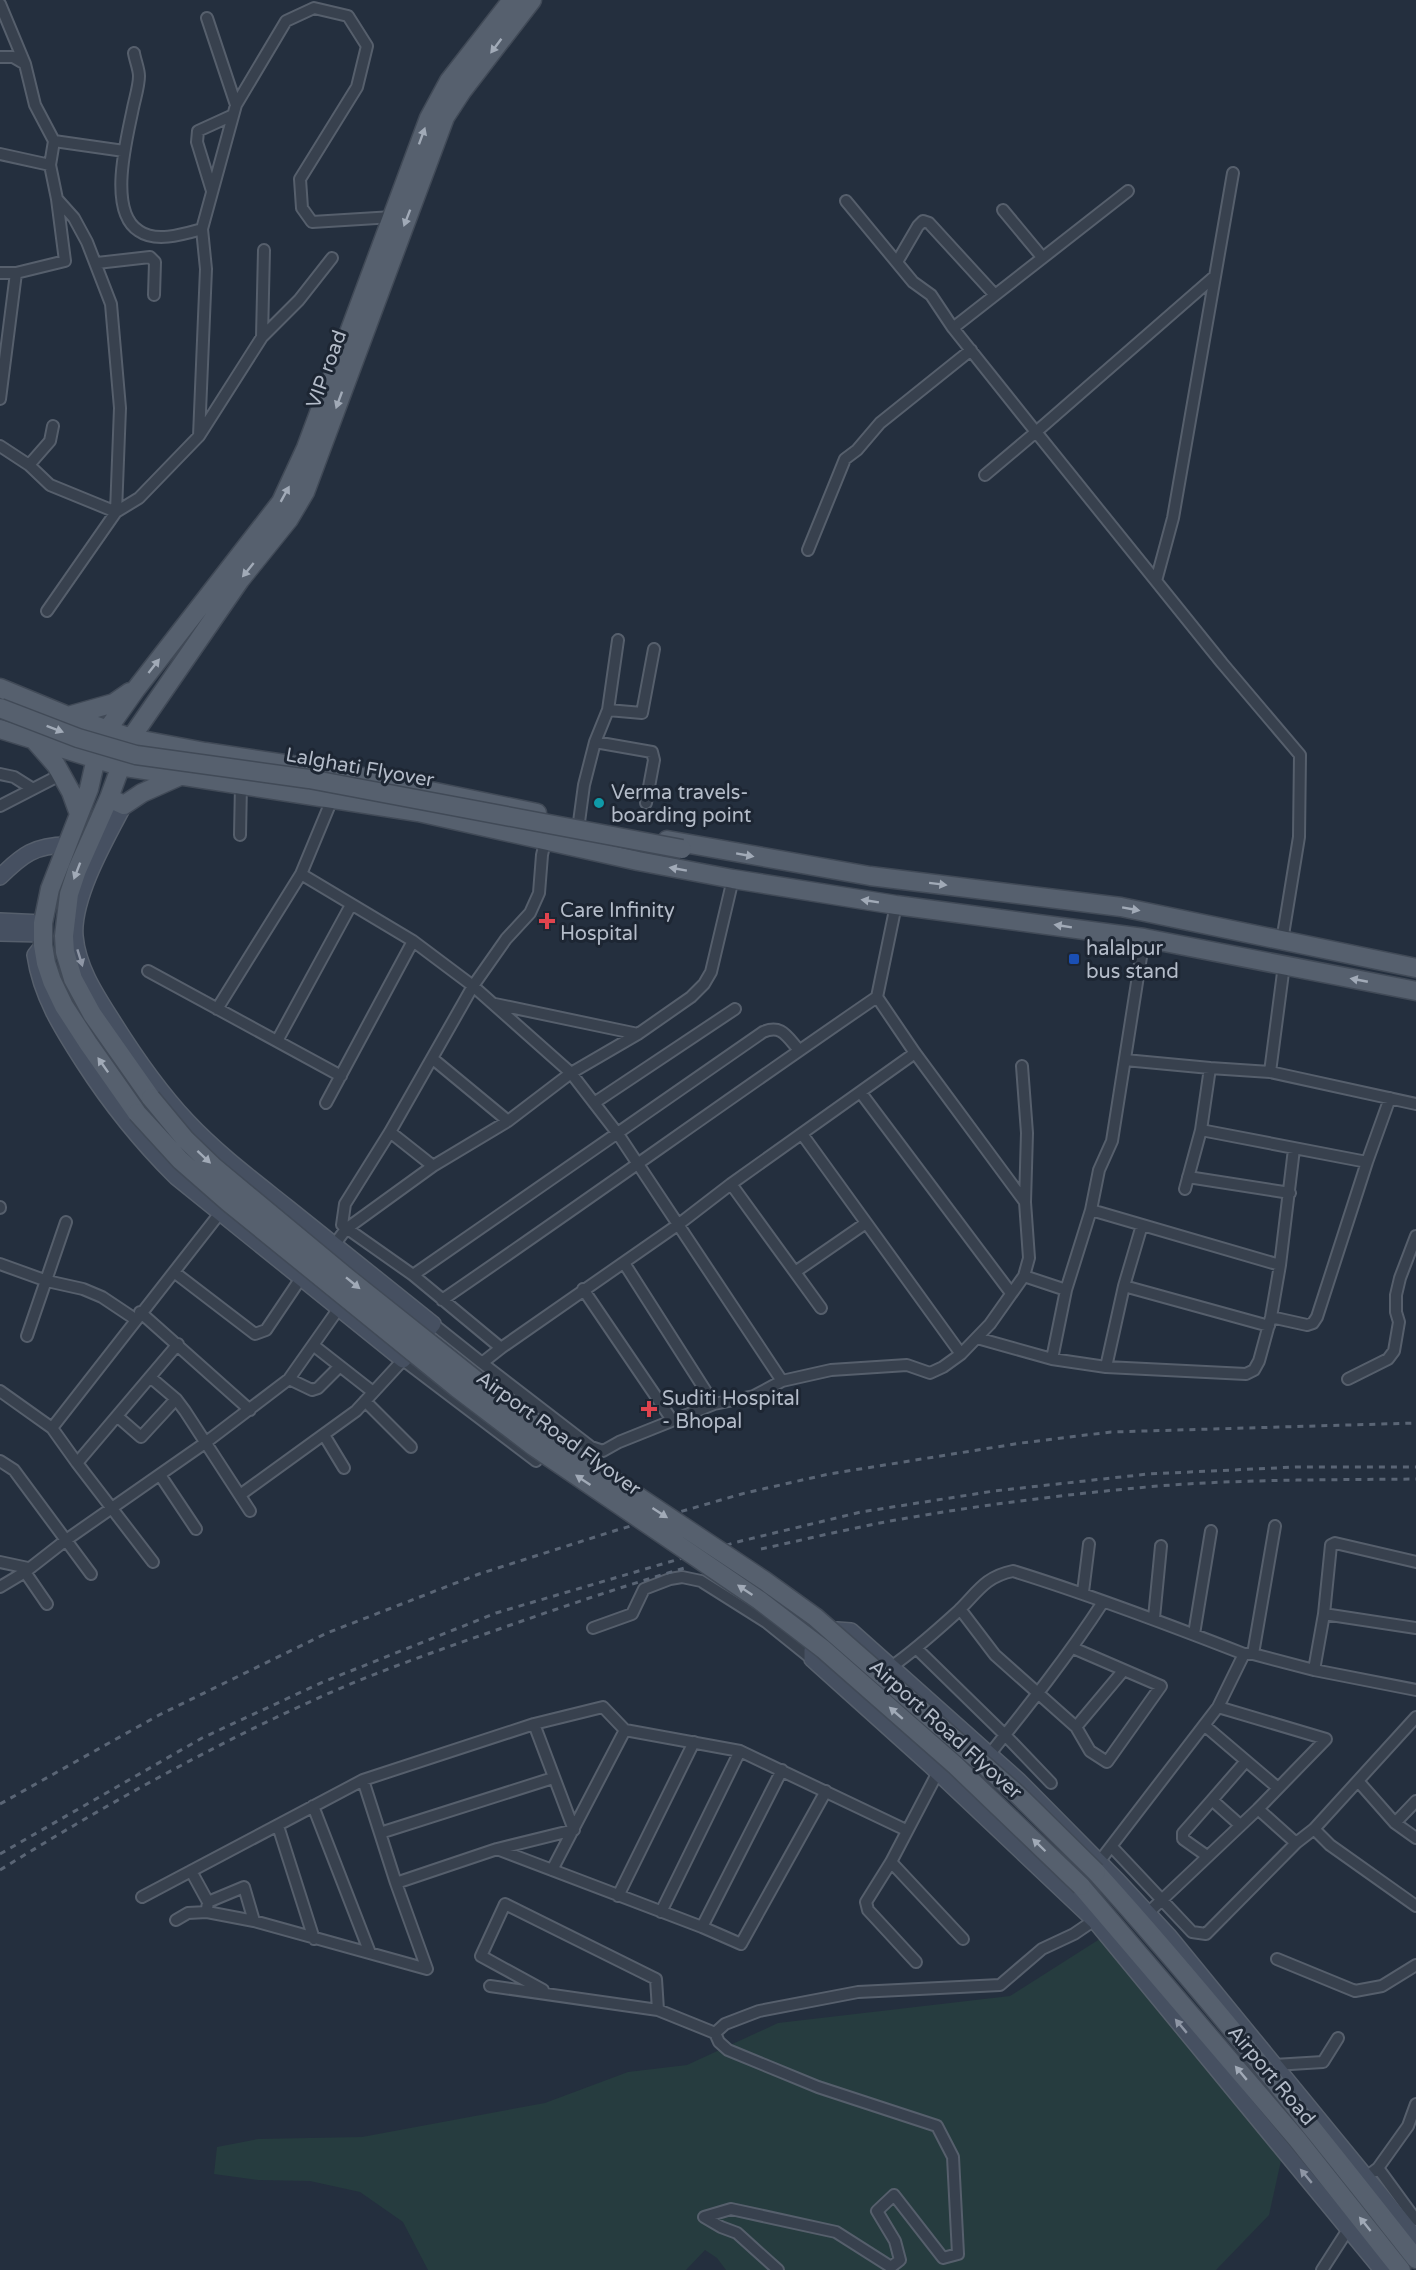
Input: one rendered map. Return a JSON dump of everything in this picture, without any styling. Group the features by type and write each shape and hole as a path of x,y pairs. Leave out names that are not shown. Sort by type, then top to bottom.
{"main road":[{"name":"VIP road","path":"43,934 50,889 89,789 96,758 107,730 136,689 281,502 306,448 429,118 444,90 512,0"},
{"name":"VIP road","path":"117,802 120,766 131,738 240,580 289,519 305,492 445,117 462,91 532,0"},
{"path":"174,674 152,710 153,723 161,734 205,752"},
{"path":"0,688 68,716 131,738 205,752 339,772 717,850 870,876 1121,908 1416,968"},
{"path":"68,716 114,703 136,689"},
{"name":"Lalghati Flyover","path":"0,708 78,738 136,755 309,779 698,852 717,850"},
{"path":"0,729 36,742 120,766 333,797 418,812 545,842 733,879 896,905 1144,938 1416,991"},
{"path":"36,742 62,774 80,814"},
{"path":"117,802 181,776"},
{"name":"Airport Road Flyover","path":"117,802 76,870 69,894 64,927 65,952 73,979 83,998 185,1139 214,1167 467,1374 562,1446 765,1581 815,1617 1017,1793 1097,1867 1141,1922 1367,2176"},
{"name":"Airport Road Flyover","path":"43,934 46,963 64,1006 137,1113 180,1160 457,1388 533,1446 759,1600 811,1639 955,1765 1081,1886 1100,1917"},
{"name":"Airport Road","path":"1100,1917 1297,2139 1401,2270"},
{"path":"1367,2176 1416,2259"}],"street":[{"path":"0,4 25,64 35,105 54,141 50,165 65,261 16,273 0,273"},
{"path":"199,436 206,269 202,229 212,191 234,110 286,21 314,8 348,16 367,46 357,87 300,180 302,208 312,222 393,217"},
{"path":"207,18 234,110"},
{"path":"134,53 139,76 124,151 121,201 127,217 139,231 157,236 180,235 202,229"},
{"path":"0,57 13,57 25,64"},
{"path":"212,191 197,142 198,131 234,110"},
{"path":"54,141 124,151"},
{"path":"0,154 50,165"},
{"path":"0,163 21,158"},
{"path":"1156,581 1173,518 1233,173"},
{"path":"953,328 1128,191"},
{"path":"57,199 74,218 97,263 111,304 120,408 116,512"},
{"path":"846,201 913,282 931,295 953,328 1036,432 1222,663 1300,754 1299,837 1282,941"},
{"path":"1003,210 1042,257"},
{"path":"897,262 918,226 923,221 929,223 995,295"},
{"path":"262,337 264,250"},
{"path":"97,263 150,257 155,262 154,295"},
{"path":"47,610 116,512 139,498 199,436 262,337 299,300 332,258"},
{"path":"0,399 16,273"},
{"path":"985,475 1215,276"},
{"path":"808,550 845,459 880,423 971,350"},
{"path":"29,465 50,441 53,426"},
{"path":"0,446 29,465 50,486 116,512"},
{"path":"579,822 584,785 595,742 608,710 618,640"},
{"path":"608,710 642,713 654,650"},
{"path":"595,742 652,752 654,759 646,803"},
{"path":"0,774 14,777 33,789"},
{"path":"0,806 62,774"},
{"path":"240,835 242,784"},
{"path":"217,1009 301,874 333,797"},
{"path":"501,1348 414,1275 346,1229 341,1218 345,1204 433,1059 473,986 506,939 530,913 539,893 545,842"},
{"path":"0,877 27,854 47,845 67,845"},
{"path":"301,874 413,941 473,986 571,1073 618,1134 782,1381"},
{"path":"334,1245 346,1229 433,1166 508,1121 571,1073 638,1035 691,997 704,984 711,972 733,879"},
{"path":"277,1041 351,905"},
{"path":"442,1300 877,997 896,905"},
{"path":"0,921 43,934"},
{"path":"0,933 43,934"},
{"path":"43,934 35,955 42,988 65,1034 81,1059 111,1104 145,1146 176,1177 301,1278 403,1360 536,1461"},
{"path":"1052,1359 1066,1290 1091,1210 1099,1170 1112,1141 1144,938"},
{"path":"326,1103 413,941"},
{"path":"1270,1072 1284,965"},
{"path":"148,971 341,1076"},
{"path":"877,997 915,1053 1026,1202"},
{"path":"493,1003 638,1035"},
{"path":"594,1103 735,1009"},
{"path":"414,1275 763,1032 772,1028 780,1030 799,1050"},
{"path":"482,1363 915,1053"},
{"path":"433,1059 508,1121"},
{"path":"1125,1060 1270,1072 1416,1104"},
{"path":"149,1090 334,1245 482,1363 591,1448 603,1451 619,1442 714,1404 754,1396 782,1381 831,1370 907,1365 930,1373 944,1367 961,1354 990,1324 1024,1276 1029,1258 1026,1202 1027,1133 1022,1066"},
{"path":"1185,1189 1201,1130 1210,1068"},
{"path":"861,1093 1011,1293"},
{"path":"1124,1286 1270,1322 1307,1325 1313,1323 1317,1317 1390,1098"},
{"path":"1201,1130 1367,1162"},
{"path":"390,1132 433,1166"},
{"path":"802,1134 961,1354"},
{"path":"977,1338 1052,1359 1106,1367 1246,1374 1254,1370 1259,1361 1270,1322 1290,1193 1294,1149"},
{"path":"1188,1177 1290,1193"},
{"path":"731,1184 821,1308"},
{"path":"1091,1210 1280,1265"},
{"path":"52,1428 220,1212"},
{"path":"27,1335 66,1222"},
{"path":"795,1272 866,1223"},
{"path":"1106,1367 1124,1286 1142,1225"},
{"path":"1348,1379 1388,1359 1394,1351 1399,1322 1396,1312 1396,1295 1416,1236"},
{"path":"624,1263 714,1404"},
{"path":"0,1264 47,1281 83,1289 138,1316 178,1344 250,1410"},
{"path":"174,1272 255,1334 266,1329 301,1278"},
{"path":"1024,1276 1066,1290"},
{"path":"583,1290 672,1420"},
{"path":"0,1587 205,1443 289,1379 339,1308"},
{"path":"240,1495 356,1411 433,1324"},
{"path":"77,1464 178,1344"},
{"path":"313,1345 373,1392"},
{"path":"289,1379 312,1390 318,1388 340,1366"},
{"path":"150,1377 176,1399 250,1511"},
{"path":"0,1392 52,1428 153,1562"},
{"path":"118,1417 141,1437 176,1399"},
{"path":"365,1401 411,1447"},
{"path":"324,1436 344,1468"},
{"path":"0,1461 14,1470 92,1574"},
{"path":"160,1474 196,1529"},
{"path":"1097,1867 1218,1707 1248,1654 1275,1526"},
{"path":"1194,1634 1211,1531"},
{"path":"1314,1670 1324,1614 1331,1545 1335,1543 1416,1562"},
{"path":"1083,1592 1089,1544"},
{"path":"1154,1618 1161,1545"},
{"path":"0,1562 27,1570 47,1604"},
{"path":"891,1667 917,1649 981,1586 1002,1573 1013,1570 1083,1592 1103,1602 1154,1618 1248,1654 1314,1670 1416,1690"},
{"path":"593,1628 632,1614 644,1589 670,1579 693,1578 766,1622 812,1659 1100,1917 1382,2270"},
{"path":"989,1755 1039,1694 1103,1602"},
{"path":"960,1609 995,1655 1076,1727 1090,1751 1107,1762 1161,1686 1073,1648"},
{"path":"1324,1614 1416,1628"},
{"path":"812,1659 812,1650 837,1630 845,1629 851,1632 1019,1781 1097,1867 1148,1913 1223,2012 1274,2065 1416,2238"},
{"path":"917,1649 1051,1783"},
{"path":"1076,1727 1123,1671"},
{"path":"142,1897 363,1780 534,1724 603,1707 625,1730 740,1751 906,1830"},
{"path":"1148,1913 1258,1809 1326,1739 1218,1707"},
{"path":"1112,1847 1192,1932 1206,1934 1296,1843 1314,1829 1416,1717"},
{"path":"534,1724 574,1830"},
{"path":"1204,1725 1278,1788"},
{"path":"552,1870 625,1730"},
{"path":"618,1896 694,1743"},
{"path":"662,1912 740,1751"},
{"path":"1206,1856 1184,1839 1183,1833 1246,1761"},
{"path":"702,1927 782,1770"},
{"path":"916,1962 866,1906 866,1902 891,1862 938,1772"},
{"path":"380,1833 553,1778"},
{"path":"191,1871 207,1907 427,1969 363,1780"},
{"path":"1358,1781 1395,1823 1416,1838"},
{"path":"497,1849 741,1944 826,1791"},
{"path":"1212,1800 1240,1825"},
{"path":"1395,1823 1411,1813 1416,1801"},
{"path":"313,1806 370,1953"},
{"path":"1258,1809 1296,1843"},
{"path":"278,1826 314,1939"},
{"path":"1314,1829 1330,1845 1416,1906"},
{"path":"396,1883 497,1849 574,1830"},
{"path":"891,1862 963,1939"},
{"path":"176,1920 188,1913 207,1907 244,1887 254,1921"},
{"path":"550,1994 481,1956 506,1905 656,1979 658,2010"},
{"path":"716,2033 725,2024 759,2011 858,1992 1000,1985 1042,1949 1100,1917"},
{"path":"1277,1959 1355,1991 1382,1986 1416,1965"},
{"path":"490,1986 658,2010 716,2033"},
{"path":"716,2033 719,2043 728,2050 818,2087 937,2126 954,2157 958,2254 943,2258 894,2195 877,2211 895,2241 900,2260 891,2267 836,2232 731,2209 704,2217 737,2233 778,2270"},
{"path":"1274,2065 1323,2062 1338,2038"},
{"path":"1367,2176 1408,2126 1416,2104"},
{"path":"1408,2126 1416,2136"},
{"path":"1367,2176 1416,2220"},
{"path":"1322,2270 1349,2228"}],"green space":[{"path":"1106,1935 1282,2156 1269,2215 1216,2270 726,2270 717,2258 705,2250 686,2270 428,2270 403,2222 360,2192 310,2181 258,2180 214,2174 217,2147 258,2139 362,2137 545,2103 628,2072 687,2065 778,2023 1010,1996"}],"railway":[{"path":"0,1804 159,1715 327,1633 479,1574 617,1530 745,1493 829,1474 1021,1443 1111,1432 1416,1423"},
{"path":"0,1854 202,1738 323,1682 496,1613 737,1542 861,1512 994,1491 1148,1474 1296,1467 1416,1467"},
{"path":"761,1549 918,1516 1147,1487 1282,1480 1416,1479"},
{"path":"0,1870 116,1801 195,1758 337,1690 510,1625 688,1567"}],"place":[{"name":"Verma travels- boarding point","path":"599,803"},
{"name":"Care Infinity Hospital","path":"547,921"},
{"name":"halalpur bus stand","path":"1074,959"},
{"name":"Suditi Hospital - Bhopal","path":"649,1409"}]}
